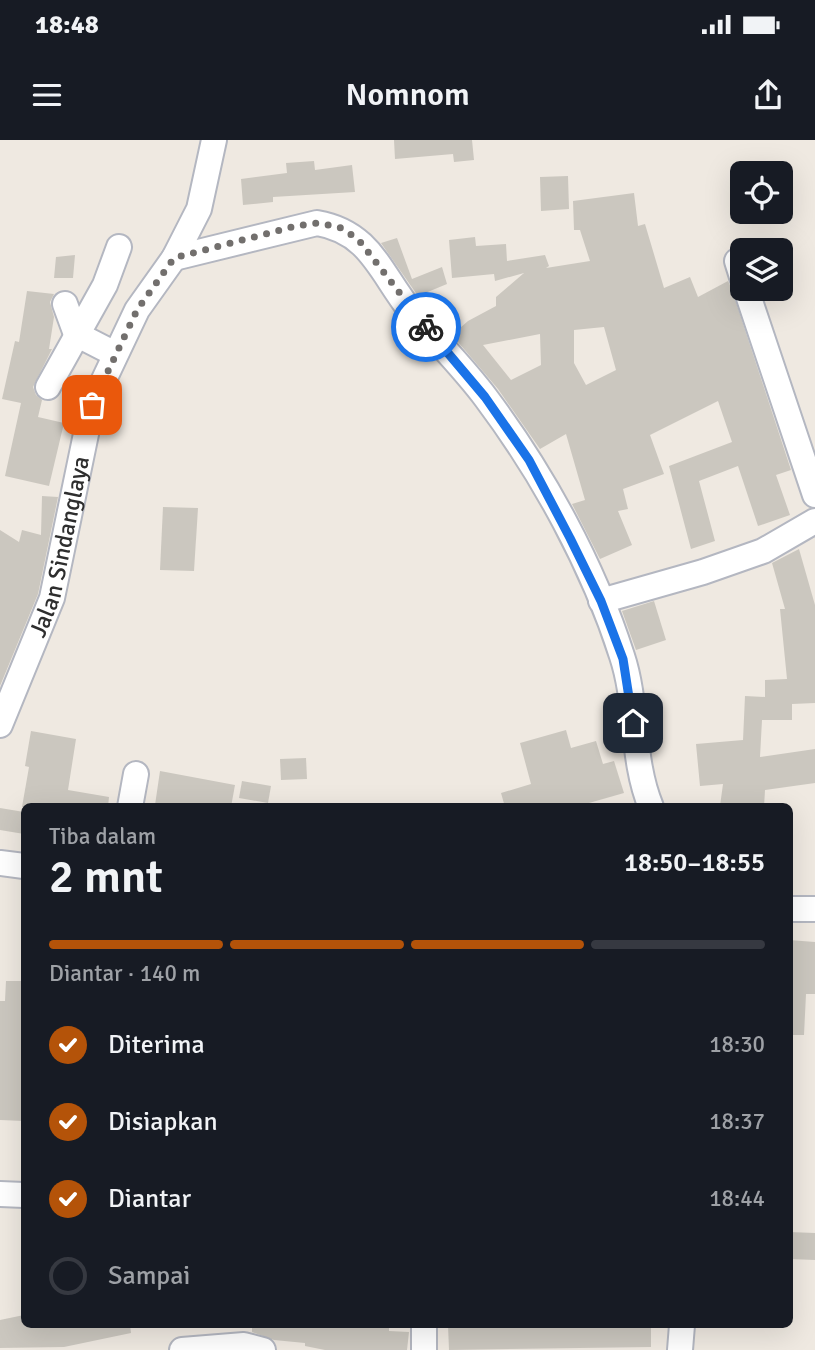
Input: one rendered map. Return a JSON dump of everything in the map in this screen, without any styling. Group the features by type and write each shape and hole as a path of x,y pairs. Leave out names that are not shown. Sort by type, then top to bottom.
{"street":[{"name":"Jalan Sindanglaya","path":"0,725 52,598 92,405 137,310 174,258 199,209 214,140"},
{"path":"174,258 317,223 339,227 358,239 409,307 485,397 529,460 601,601 623,659 636,744 650,803"},
{"path":"48,387 105,285 119,247"},
{"path":"750,301 815,495"},
{"path":"65,304 76,334 115,354"},
{"path":"601,601 704,572 763,551 815,521"},
{"path":"131,803 136,774"},
{"path":"0,863 21,866"},
{"path":"793,909 815,909"},
{"path":"0,1194 21,1195"},
{"path":"424,1328 424,1350"},
{"path":"680,1350 682,1328"},
{"path":"182,1350 244,1345 263,1350"}],"building":[{"path":"394,140 472,140 474,160 454,162 453,154 395,159"},
{"path":"314,161 315,170 352,165 355,192 273,197 273,202 243,205 241,179 287,173 286,163"},
{"path":"568,176 569,209 541,211 540,177"},
{"path":"634,193 638,226 645,224 664,288 690,277 698,297 728,281 730,301 736,301 791,470 776,475 790,515 758,526 738,466 699,481 715,541 691,549 669,466 732,442 718,401 650,435 664,474 623,489 628,509 618,511 632,545 600,559 572,504 585,500 566,434 540,449 498,389 452,335 468,321 496,306 496,297 524,273 495,281 494,274 452,278 449,240 475,237 476,246 506,244 507,261 545,255 549,266 546,268 590,261 580,230 574,230 573,201","holes":["604,327 616,370 586,385 574,363 574,330","540,334 541,365 511,380 483,345"]},
{"path":"397,238 412,279 442,267 447,284 418,296 381,243"},
{"path":"75,255 73,278 54,278 56,257"},
{"path":"27,291 54,294 50,302 54,317 49,349 52,349 33,387 42,400 38,417 64,423 49,486 5,476 21,403 2,399 15,341 19,342"},
{"path":"42,496 58,497 38,594 0,686 0,530 19,542 22,530 41,535"},
{"path":"163,507 198,508 194,571 160,570"},
{"path":"799,549 815,605 815,703 792,704 792,720 762,720 760,757 815,749 815,783 765,790 764,803 720,803 723,784 700,786 696,744 743,740 745,696 765,697 765,680 787,679 780,609 785,609 772,563"},
{"path":"654,601 666,640 636,650 622,611"},
{"path":"566,730 571,748 596,741 603,764 614,761 624,793 589,803 504,803 501,793 531,784 520,743"},
{"path":"31,731 76,739 68,790 109,797 108,803 23,803 29,767 25,766"},
{"path":"306,758 307,779 281,780 280,759"},
{"path":"160,771 235,785 232,803 155,803"},
{"path":"242,781 271,786 268,803 239,798"},
{"path":"0,808 21,812 21,834 0,830"},
{"path":"793,940 815,942 815,994 806,994 804,1035 793,1035"},
{"path":"6,981 21,981 21,1121 0,1120 0,1001 5,1001"},
{"path":"793,1232 815,1233 815,1260 793,1259"},
{"path":"21,1316 21,1328 130,1328 131,1333 64,1347 0,1348 0,1320"},
{"path":"252,1328 389,1328 389,1331 409,1332 407,1350 325,1350 305,1346 305,1343 274,1340 252,1332"},
{"path":"448,1328 651,1328 651,1347 449,1350"}],"way so far":[{"path":"92,405 137,310 174,258 296,226 317,223 339,227 358,239 426,327"}],"route":[{"path":"426,327 485,397 529,460 570,538 601,601 623,659 633,723"}]}
